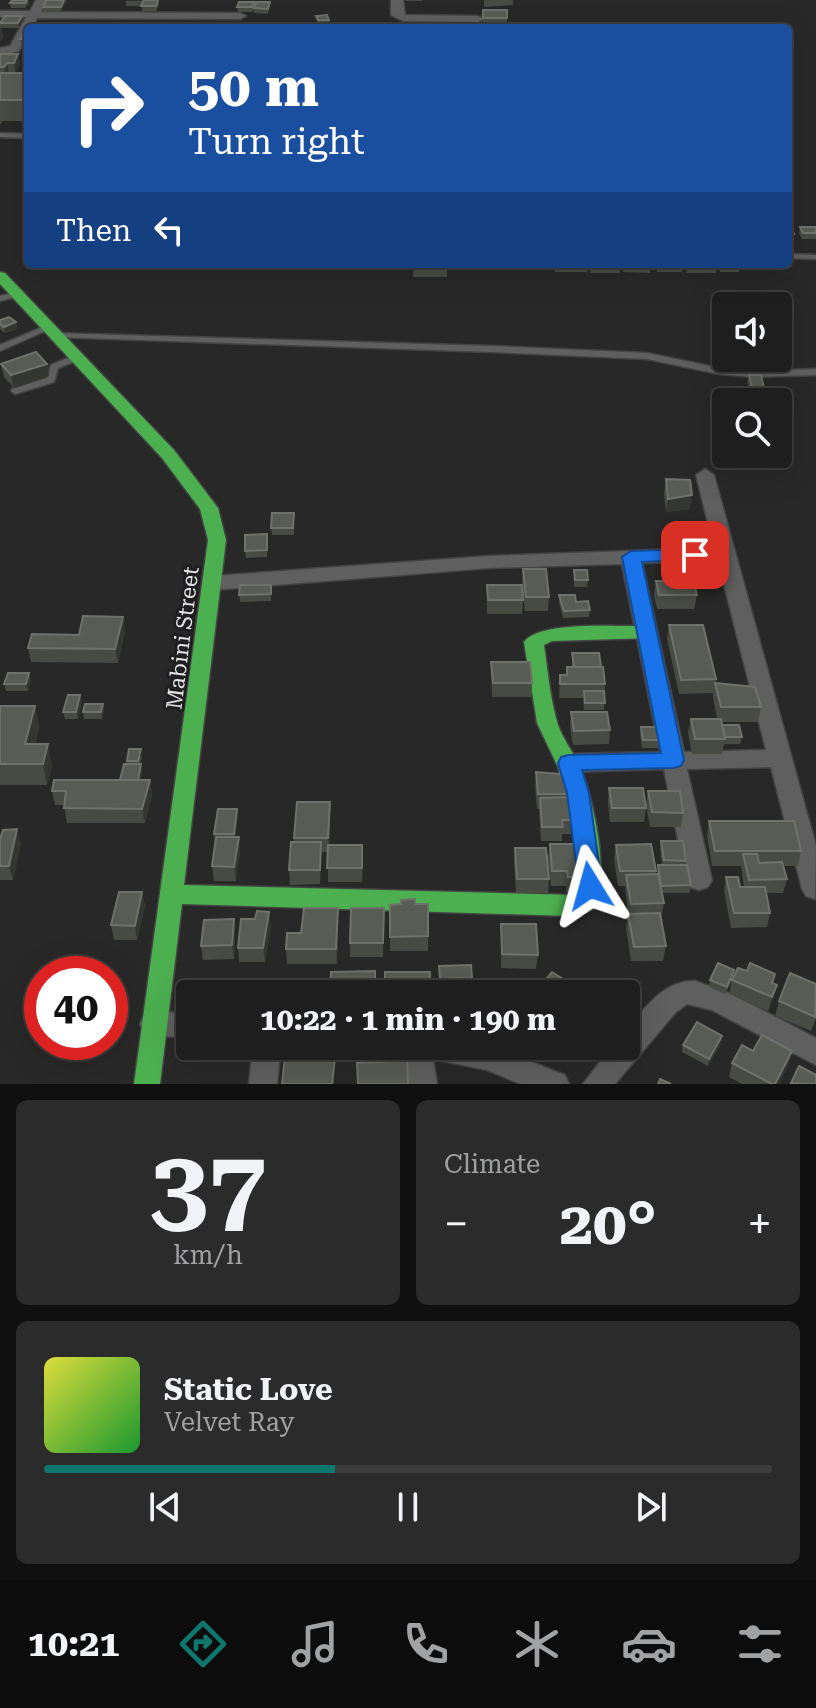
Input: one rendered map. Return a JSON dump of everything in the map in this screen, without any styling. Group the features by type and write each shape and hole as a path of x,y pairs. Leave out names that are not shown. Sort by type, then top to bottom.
{"main road":[{"name":"Mabini Street","path":"0,276 8,297 51,332 168,454 209,508 217,540 147,1084"},
{"path":"172,894 579,905 586,902 590,886 578,793 568,763 551,736 540,691 534,642 549,635 646,633"}],"street":[{"path":"28,24 42,0"},
{"path":"397,0 396,13 403,18 478,19"},
{"path":"0,14 240,16"},
{"path":"0,52 15,48 24,31"},
{"path":"705,475 815,889"},
{"path":"213,583 489,562 727,554"},
{"path":"631,557 699,880"},
{"path":"568,763 781,758"},
{"path":"597,1084 666,1004 676,995 686,993 707,997 816,1052"},
{"path":"154,1024 176,1025"},
{"path":"263,1084 266,1060"},
{"path":"419,1060 423,1084"},
{"path":"493,1060 555,1084"}],"lane":[{"path":"0,135 24,136"},
{"path":"792,256 816,257"},
{"path":"0,348 51,332 647,356 719,371 751,374 816,372"},
{"path":"15,391 51,380 54,367 75,358"}],"building":[{"path":"12,0 27,0 25,3 10,3"},
{"path":"46,0 64,0 61,7 43,7"},
{"path":"144,0 158,0 156,6 141,6"},
{"path":"239,2 254,2 252,7 237,7"},
{"path":"256,2 270,2 268,9 254,8"},
{"path":"483,10 507,10 507,18 483,18"},
{"path":"327,15 329,20 318,20 316,16"},
{"path":"5,16 22,16 18,23 0,23"},
{"path":"0,54 18,54 14,63 0,67"},
{"path":"0,73 24,73 24,100 0,100"},
{"path":"800,227 816,227 816,233 803,233"},
{"path":"9,317 16,322 4,327 0,324 0,320"},
{"path":"36,352 47,364 11,375 1,364"},
{"path":"749,375 761,375 764,388 752,388"},
{"path":"666,479 690,480 692,495 668,499"},
{"path":"272,513 294,513 293,528 271,528"},
{"path":"267,534 267,550 245,551 245,535"},
{"path":"684,551 697,551 699,558 685,558"},
{"path":"693,560 710,561 714,576 696,576"},
{"path":"523,569 546,569 549,597 526,597"},
{"path":"574,570 587,570 588,580 575,580"},
{"path":"668,571 691,571 697,595 659,595 656,581 670,581"},
{"path":"240,585 271,585 271,594 239,595"},
{"path":"487,585 522,585 523,600 488,600"},
{"path":"559,595 575,595 576,602 588,601 590,610 564,611"},
{"path":"83,616 123,617 115,649 28,648 32,634 79,635"},
{"path":"669,625 703,625 716,679 681,680"},
{"path":"572,653 599,653 601,667 574,667"},
{"path":"491,662 530,662 532,683 493,683"},
{"path":"567,667 603,667 605,684 560,684 560,675 567,675"},
{"path":"8,673 29,673 26,684 4,684"},
{"path":"715,683 755,687 761,707 721,707"},
{"path":"584,691 604,691 605,703 585,703"},
{"path":"68,695 80,695 76,712 63,712"},
{"path":"85,704 103,704 101,712 83,712"},
{"path":"0,706 35,706 25,744 48,744 43,764 0,764"},
{"path":"571,712 607,712 610,730 574,731"},
{"path":"691,719 721,719 725,739 695,739"},
{"path":"722,725 739,725 742,737 725,737"},
{"path":"641,727 656,727 659,740 643,740"},
{"path":"129,749 141,749 138,761 127,761"},
{"path":"124,764 141,764 138,780 120,780"},
{"path":"536,772 572,775 574,794 538,794"},
{"path":"54,780 150,780 142,809 64,808 66,791 52,791"},
{"path":"609,788 643,788 646,808 612,808"},
{"path":"648,791 680,791 683,813 652,812"},
{"path":"571,797 572,807 578,807 580,820 562,820 563,827 542,827 540,798"},
{"path":"297,802 330,802 328,838 294,838"},
{"path":"218,809 237,809 234,834 214,834"},
{"path":"709,821 794,821 801,851 715,851"},
{"path":"17,829 9,866 0,866 3,830"},
{"path":"216,837 239,837 234,867 212,866"},
{"path":"661,841 683,841 686,861 664,860"},
{"path":"291,842 321,842 320,870 289,870"},
{"path":"550,844 581,844 585,877 568,877 567,871 552,871"},
{"path":"651,844 656,871 620,871 616,845"},
{"path":"328,845 362,845 362,868 327,868"},
{"path":"515,848 546,848 549,879 517,879"},
{"path":"743,854 757,854 759,863 782,862 787,879 749,880"},
{"path":"658,865 687,865 691,885 661,886"},
{"path":"658,874 664,903 631,904 626,875"},
{"path":"726,877 738,877 740,887 765,887 770,913 734,913"},
{"path":"119,892 142,892 135,926 111,925"},
{"path":"415,899 415,904 428,904 428,936 390,937 390,905"},
{"path":"304,908 338,908 336,949 286,949 287,933 301,933"},
{"path":"351,908 384,908 383,943 350,943"},
{"path":"257,911 269,912 263,948 238,948 241,919 255,919"},
{"path":"660,913 666,946 634,947 628,914"},
{"path":"234,919 232,945 201,946 204,920"},
{"path":"501,924 536,924 538,955 502,954"},
{"path":"718,963 734,970 727,987 710,980"},
{"path":"750,963 775,974 772,983 777,985 772,997 732,980 738,968 747,971"},
{"path":"471,965 472,978 440,979 439,966"},
{"path":"375,971 375,980 331,980 331,972"},
{"path":"385,972 430,972 430,980 385,980"},
{"path":"552,972 565,980 545,980"},
{"path":"790,973 816,984 815,1017 779,1001"},
{"path":"697,1022 722,1036 709,1059 683,1045"},
{"path":"762,1035 792,1051 775,1084 732,1063 742,1045 753,1051"},
{"path":"285,1060 335,1060 332,1084 282,1084"},
{"path":"407,1060 408,1084 358,1084 357,1063"},
{"path":"799,1066 816,1075 816,1084 791,1083"}],"traffic: fast":[{"path":"0,276 168,454 209,508 217,540 147,1084"},
{"path":"172,894 569,906 586,902 589,871 582,815 569,767 547,723 534,642 549,635 646,633"}],"route":[{"path":"590,886 578,793 568,763 673,760 631,557 695,555"}]}
